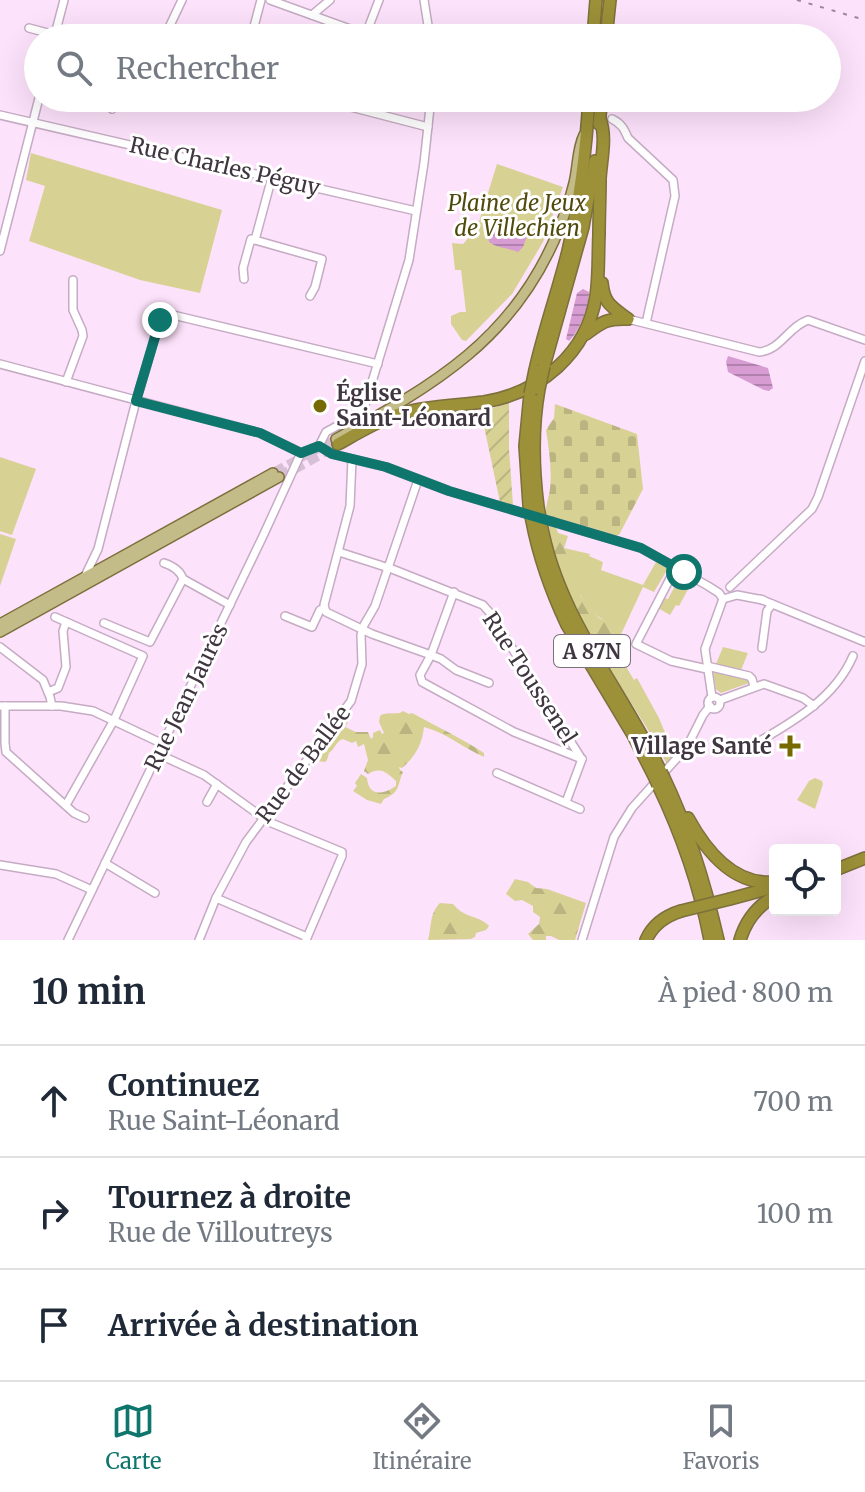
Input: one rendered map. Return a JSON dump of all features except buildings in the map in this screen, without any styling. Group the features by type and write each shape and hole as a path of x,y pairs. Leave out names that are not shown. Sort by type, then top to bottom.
{"highway":[{"path":"594,24 596,0"},
{"path":"607,24 610,0"},
{"name":"A 87N","path":"589,112 576,216 535,391 534,506 541,562 563,617 661,776 681,815 718,940"},
{"name":"A 87N","path":"539,368 583,227 606,119 605,112"},
{"path":"337,441 394,416 516,393 557,369 576,347 591,317 597,294 606,119"},
{"path":"598,267 607,303 628,319"},
{"path":"582,337 611,319 628,319"},
{"name":"A 87N","path":"536,522 565,601 618,693 648,737 690,866 710,940"},
{"path":"661,776 716,858 745,879 769,887"},
{"path":"675,825 704,940"},
{"path":"841,871 864,861"},
{"path":"646,940 656,924 665,917 769,890"},
{"path":"740,940 751,916 769,896"},
{"path":"652,940 660,928 682,913"}],"main road":[{"path":"337,441 461,363 521,301 559,228 574,182 580,143 588,127"},
{"path":"278,474 3,628 117,559 278,474"}],"street":[{"path":"58,24 64,0"},
{"path":"171,24 182,0"},
{"path":"255,24 261,0"},
{"path":"270,0 288,3 338,24"},
{"path":"312,15 330,0"},
{"path":"370,24 379,0"},
{"path":"424,0 428,24"},
{"path":"0,251 36,112"},
{"path":"370,112 428,127"},
{"path":"0,364 260,433 301,453 319,446 326,432 363,411 409,260 430,112"},
{"name":"Rue Charles Péguy","path":"0,115 416,211"},
{"path":"606,119 619,122 628,138 673,180 675,187 672,216 646,323"},
{"path":"255,240 272,177"},
{"path":"244,279 243,268 251,239 322,259 310,296"},
{"path":"66,382 83,336 73,310 73,280"},
{"path":"82,579 98,549 160,320 173,315 378,364"},
{"path":"628,319 759,352 768,351 799,323 808,320 865,340"},
{"path":"582,940 614,837 630,811 687,747 710,706 717,708 705,647 726,592 812,509 865,361"},
{"path":"319,446 332,454 386,467 463,495 641,548 708,586 726,592 742,592 865,642"},
{"name":"Rue Jean Jaurès","path":"68,940 301,453"},
{"path":"324,609 350,506 352,459"},
{"path":"363,629 375,606 418,480"},
{"path":"98,549 104,560 117,559"},
{"name":"Rue Toussenel","path":"339,552 454,592 487,609 582,759"},
{"path":"164,563 173,566 183,579 230,605"},
{"path":"676,567 636,644 671,661 749,676 754,686"},
{"path":"104,623 150,642 183,579"},
{"path":"454,592 431,655 421,672 422,682 514,732 582,759 566,802"},
{"path":"762,648 767,611 772,604"},
{"path":"285,616 312,627 320,610 324,609"},
{"path":"324,609 384,639 441,659 456,670 489,683"},
{"path":"55,617 143,656 114,720 66,805"},
{"path":"48,692 58,688 66,667 63,631 66,622"},
{"path":"3,628 2,643 9,653"},
{"name":"Rue de Ballée","path":"199,940 233,863 263,817 351,701 362,664 363,629"},
{"path":"0,647 43,680 52,706"},
{"path":"741,752 814,706 843,675 853,656"},
{"path":"716,699 764,684 803,698 814,706"},
{"path":"85,818 74,813 6,752 3,706 71,707 93,711 163,744"},
{"path":"158,754 204,775 263,817 342,853 307,938 216,898"},
{"path":"497,773 580,809"},
{"path":"207,802 217,784"},
{"path":"105,863 155,893"},
{"path":"0,865 56,874 92,890"}],"green space":[{"path":"31,153 222,210 200,293 140,280 29,241 45,186 26,180"},
{"name":"Plaine de Jeux de Villechien","path":"497,164 563,187 543,242 512,294 466,341 451,324 451,316 466,312 461,270 455,270 452,243 463,244 477,228"},
{"path":"509,403 513,505 500,502 481,412"},
{"path":"555,404 637,434 643,489 619,535 613,536 546,515 551,474 546,430 554,418"},
{"path":"0,457 36,469 12,535 0,531"},
{"path":"549,524 556,527 558,533 568,536 564,548 581,597 599,618 623,630 614,649 625,665 618,682 565,586 557,565"},
{"path":"0,534 16,539 0,586"},
{"path":"564,548 590,554 603,562 601,570 643,585 656,562 668,568 654,592 643,587 623,630 598,616 582,598"},
{"path":"681,575 692,582 679,606 676,605 670,615 658,608 664,598 668,599"},
{"path":"723,647 748,653 741,670 716,664"},
{"path":"625,665 634,680 637,678 672,750 681,746 667,764 618,682"},
{"path":"713,670 746,679 749,683 721,693 716,689"},
{"path":"403,711 466,742 484,753 484,757 424,727 415,754 402,768 399,767 403,772 398,788 381,804 353,791 361,774 374,791 387,791 396,786 396,781 384,772 368,774 364,771 368,760 364,744 358,747 356,741 352,743 343,739 325,762 318,761 326,748 324,744 345,717 351,717 345,727 356,732 368,732 371,739 373,733 380,730 384,733 380,716"},
{"path":"815,778 823,784 815,809 797,800 809,781"},
{"path":"515,879 586,903 575,940 546,936 546,940 533,940 528,934 539,924 540,917 533,912 533,906 522,900 515,901 506,894"},
{"path":"440,903 453,904 489,926 471,939 428,940 432,916"}],"shaded area":[{"path":"493,228 529,231 518,252 489,242 487,232"},
{"path":"583,289 589,292 587,305 580,325 569,341 566,339 577,293"},
{"path":"728,356 768,368 773,388 764,390 728,372"}],"tunnel":[{"path":"276,471 336,439"},
{"path":"279,477 338,444"}],"railway":[{"path":"797,0 865,20"}],"place":[{"name":"Église Saint-Léonard","path":"320,406"},
{"name":"Village Santé","path":"790,746"}],"route":[{"path":"160,320 136,401 260,433 301,453 319,446 332,454 386,467 449,491 641,548 684,572"}]}
